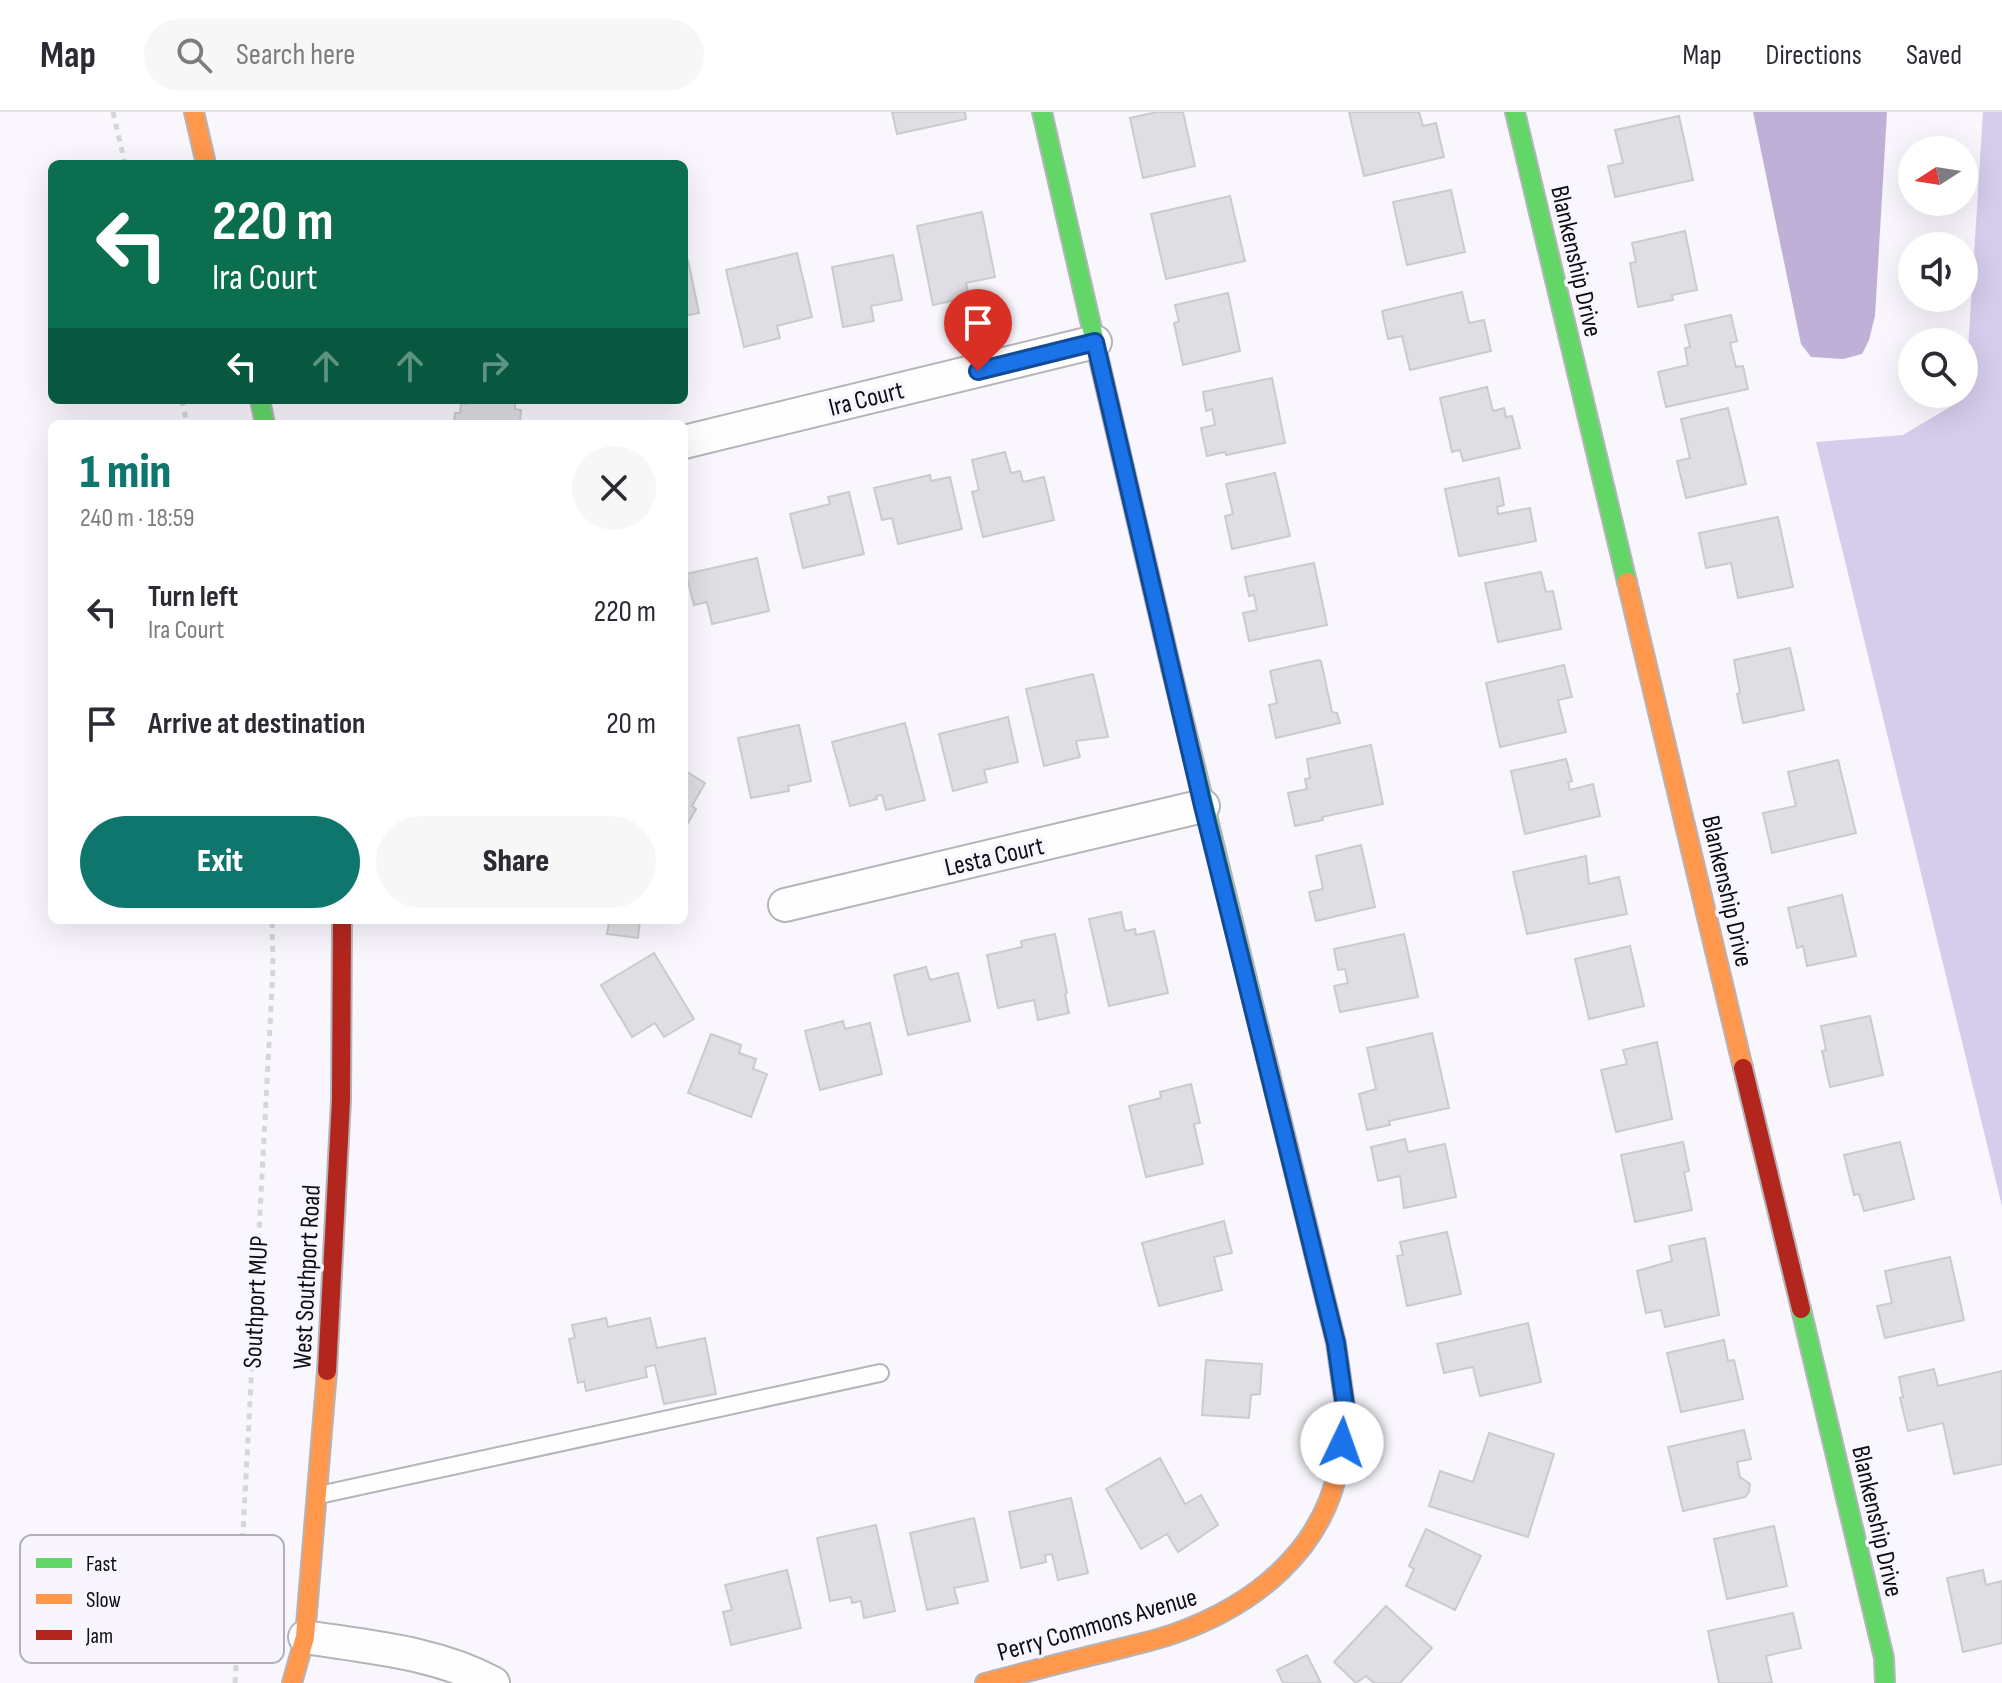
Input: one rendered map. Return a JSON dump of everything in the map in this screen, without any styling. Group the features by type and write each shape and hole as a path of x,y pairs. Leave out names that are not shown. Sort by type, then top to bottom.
{"street":[{"path":"194,112 205,160"},
{"name":"Perry Commons Avenue","path":"985,1683 1174,1634 1221,1614 1264,1588 1306,1544 1334,1490 1347,1420 1336,1343 1203,806 1042,112"},
{"name":"Blankenship Drive","path":"1515,112 1881,1642 1885,1683"},
{"name":"Ira Court","path":"688,441 1095,342"},
{"name":"Lesta Court","path":"785,905 1203,806"},
{"name":"West Southport Road","path":"292,1683 305,1637 336,1234 342,1070 342,924"},
{"path":"305,1637 433,1658 493,1683"},
{"name":"West Southport Road","path":"305,1637 312,1683"}],"lane":[{"path":"317,1495 880,1373"}],"path":[{"path":"113,112 124,160"},
{"name":"Southport MUP","path":"243,1535 273,969 272,924"},
{"name":"Southport MUP","path":"235,1683 236,1663"}],"shaded area":[{"path":"1753,112 1887,112 1875,316 1862,354 1843,359 1811,357 1801,344"},
{"path":"1983,112 2002,112 2002,1206 1816,442 1903,435 1948,408 1978,408 1978,328 1969,328 1970,312 1978,312 1978,232 1975,232"}],"building":[{"path":"892,112 965,112 966,119 897,134"},
{"path":"1157,112 1183,112 1195,166 1143,178 1130,118"},
{"path":"1349,112 1419,112 1423,126 1436,123 1444,157 1364,176"},
{"path":"1679,116 1693,180 1615,197 1608,166 1623,163 1615,130"},
{"path":"1451,190 1465,252 1407,265 1393,202"},
{"path":"1230,196 1245,261 1166,279 1151,214"},
{"path":"982,212 995,277 966,283 969,297 933,305 917,226"},
{"path":"1685,231 1697,290 1672,295 1673,300 1638,307 1630,263 1636,262 1632,243"},
{"path":"797,253 812,317 777,326 780,338 744,347 726,270"},
{"path":"893,255 902,300 871,306 874,321 843,327 832,267"},
{"path":"688,260 699,313 688,315"},
{"path":"1462,292 1469,323 1484,320 1491,351 1410,370 1402,336 1388,339 1382,311"},
{"path":"1228,293 1240,351 1183,365 1174,323 1179,321 1175,305"},
{"path":"1731,315 1737,341 1730,343 1736,367 1743,366 1748,389 1666,407 1658,372 1688,365 1685,348 1690,347 1685,325"},
{"path":"1272,378 1285,443 1207,456 1201,428 1215,425 1212,409 1206,411 1203,392"},
{"path":"1487,387 1493,411 1504,408 1506,417 1512,416 1520,448 1463,461 1460,450 1452,452 1440,398"},
{"path":"461,404 515,404 515,409 521,410 520,420 454,420 455,413 460,413"},
{"path":"1728,408 1746,484 1686,498 1677,461 1690,458 1681,419"},
{"path":"1005,452 1011,473 1020,471 1023,482 1044,477 1054,520 983,537 972,492 979,490 972,460"},
{"path":"1275,473 1290,536 1232,549 1225,516 1233,514 1226,484"},
{"path":"930,475 931,481 950,477 962,529 898,544 892,518 882,520 874,488"},
{"path":"1499,478 1504,505 1497,507 1498,514 1530,508 1536,541 1459,556 1445,489"},
{"path":"849,492 864,554 803,568 790,514 830,504 828,497"},
{"path":"1778,517 1793,587 1738,598 1731,563 1706,568 1699,533"},
{"path":"757,558 769,611 712,624 707,602 694,605 688,574"},
{"path":"1314,563 1327,625 1249,641 1243,613 1257,610 1254,595 1249,596 1245,577"},
{"path":"1541,572 1546,592 1553,591 1561,629 1498,642 1485,583"},
{"path":"1790,648 1804,710 1743,723 1734,660"},
{"path":"1321,661 1332,712 1337,713 1340,723 1276,738 1269,705 1277,703 1270,671"},
{"path":"1564,665 1572,697 1558,700 1566,732 1500,747 1486,683"},
{"path":"1093,674 1108,737 1076,741 1080,757 1044,766 1026,689"},
{"path":"1008,717 1018,762 984,770 987,782 953,791 939,734"},
{"path":"905,723 925,800 886,810 882,795 850,806 832,742"},
{"path":"799,725 811,781 788,786 789,791 751,798 738,738"},
{"path":"1371,745 1383,804 1295,826 1288,793 1307,789 1305,779 1310,778 1307,759"},
{"path":"1566,759 1572,781 1568,782 1570,790 1593,784 1600,816 1525,834 1511,771"},
{"path":"1838,760 1856,833 1772,853 1763,813 1796,806 1788,772"},
{"path":"688,772 705,783 692,806 696,809 688,823"},
{"path":"1361,845 1375,907 1316,921 1309,892 1323,889 1316,856"},
{"path":"1586,856 1589,884 1619,877 1627,914 1527,934 1513,872"},
{"path":"1842,895 1856,956 1807,966 1803,946 1797,948 1788,908"},
{"path":"1121,912 1125,931 1135,929 1136,935 1154,931 1168,993 1109,1006 1089,919"},
{"path":"609,924 640,924 638,938 607,934"},
{"path":"1055,934 1069,1013 1038,1020 1034,1000 998,1008 987,955 1022,947 1021,941"},
{"path":"1404,934 1418,997 1340,1012 1334,986 1348,983 1345,969 1338,970 1334,949"},
{"path":"1630,946 1644,1006 1589,1019 1575,959"},
{"path":"654,953 694,1019 664,1037 655,1023 632,1037 601,985"},
{"path":"926,967 930,980 958,973 970,1021 908,1035 894,975"},
{"path":"1870,1016 1883,1075 1830,1087 1822,1051 1826,1050 1821,1026"},
{"path":"843,1021 845,1029 870,1023 882,1074 820,1090 805,1031"},
{"path":"1432,1033 1449,1108 1389,1121 1390,1125 1367,1130 1359,1094 1376,1089 1367,1048"},
{"path":"711,1034 741,1045 739,1053 756,1059 753,1069 767,1074 751,1117 688,1093"},
{"path":"1657,1042 1672,1119 1616,1132 1601,1070 1627,1064 1623,1050"},
{"path":"1191,1084 1200,1123 1194,1124 1203,1164 1146,1177 1129,1106 1161,1098 1160,1092"},
{"path":"1405,1139 1408,1152 1445,1144 1456,1197 1404,1208 1400,1176 1378,1181 1371,1147"},
{"path":"1683,1142 1689,1171 1684,1172 1692,1210 1635,1222 1621,1155"},
{"path":"1900,1142 1914,1199 1864,1211 1859,1194 1854,1195 1844,1155"},
{"path":"1224,1221 1232,1253 1214,1257 1222,1290 1159,1306 1142,1243"},
{"path":"1447,1232 1461,1294 1407,1306 1397,1256 1403,1255 1400,1242"},
{"path":"1705,1238 1719,1315 1665,1327 1661,1310 1646,1313 1637,1271 1672,1261 1669,1246"},
{"path":"1950,1257 1964,1320 1885,1338 1877,1306 1892,1303 1885,1271"},
{"path":"606,1318 608,1327 650,1318 657,1348 705,1338 716,1394 664,1404 655,1365 645,1367 647,1377 586,1391 584,1381 578,1383 569,1339 575,1338 572,1325"},
{"path":"1528,1323 1541,1382 1480,1396 1473,1367 1444,1373 1437,1344"},
{"path":"1724,1340 1728,1361 1734,1360 1743,1399 1681,1412 1667,1353"},
{"path":"1206,1360 1262,1364 1260,1394 1251,1395 1249,1418 1202,1415"},
{"path":"1934,1369 1938,1386 2002,1371 2002,1464 1954,1474 1943,1423 1908,1431 1900,1398 1903,1397 1899,1377"},
{"path":"1744,1430 1751,1459 1737,1462 1740,1477 1750,1484 1749,1492 1745,1497 1683,1511 1668,1447"},
{"path":"1489,1433 1554,1454 1528,1537 1429,1506 1440,1471 1473,1482"},
{"path":"1160,1458 1185,1504 1201,1495 1218,1525 1178,1552 1167,1534 1141,1549 1106,1489"},
{"path":"1071,1498 1088,1573 1058,1580 1052,1554 1045,1555 1046,1562 1021,1568 1009,1512"},
{"path":"974,1518 988,1581 954,1588 958,1603 927,1610 910,1533"},
{"path":"876,1525 895,1611 864,1618 861,1601 852,1603 851,1597 830,1601 817,1538"},
{"path":"1774,1526 1787,1586 1727,1599 1714,1539"},
{"path":"1426,1529 1481,1556 1455,1610 1406,1586 1414,1569 1409,1566"},
{"path":"787,1570 801,1628 731,1645 723,1612 732,1610 725,1585"},
{"path":"1983,1570 1986,1585 2002,1581 2002,1643 1963,1652 1947,1578"},
{"path":"1386,1606 1432,1648 1400,1683 1374,1683 1366,1676 1356,1683 1334,1662"},
{"path":"1793,1613 1801,1648 1766,1656 1772,1683 1719,1683 1708,1631"},
{"path":"1307,1655 1321,1683 1283,1683 1277,1670"}],"traffic: fast":[{"path":"1042,112 1097,351"},
{"path":"1515,112 1627,582"},
{"path":"261,404 264,420"},
{"path":"1171,668 1336,1343 1347,1420 1339,1465"},
{"path":"1801,1309 1884,1658 1885,1683"}],"traffic: slow":[{"path":"194,112 205,160"},
{"path":"1097,351 1171,668"},
{"path":"1627,582 1743,1068"},
{"path":"292,1683 305,1637 327,1371"},
{"path":"985,1683 1167,1636 1232,1607 1281,1571 1301,1549 1318,1524 1331,1496 1339,1465"}],"traffic: jam":[{"path":"327,1371 341,1100 342,924"},
{"path":"1743,1068 1801,1309"}],"route":[{"path":"978,371 1095,342 1203,806 1336,1343 1347,1420 1342,1443"}]}
